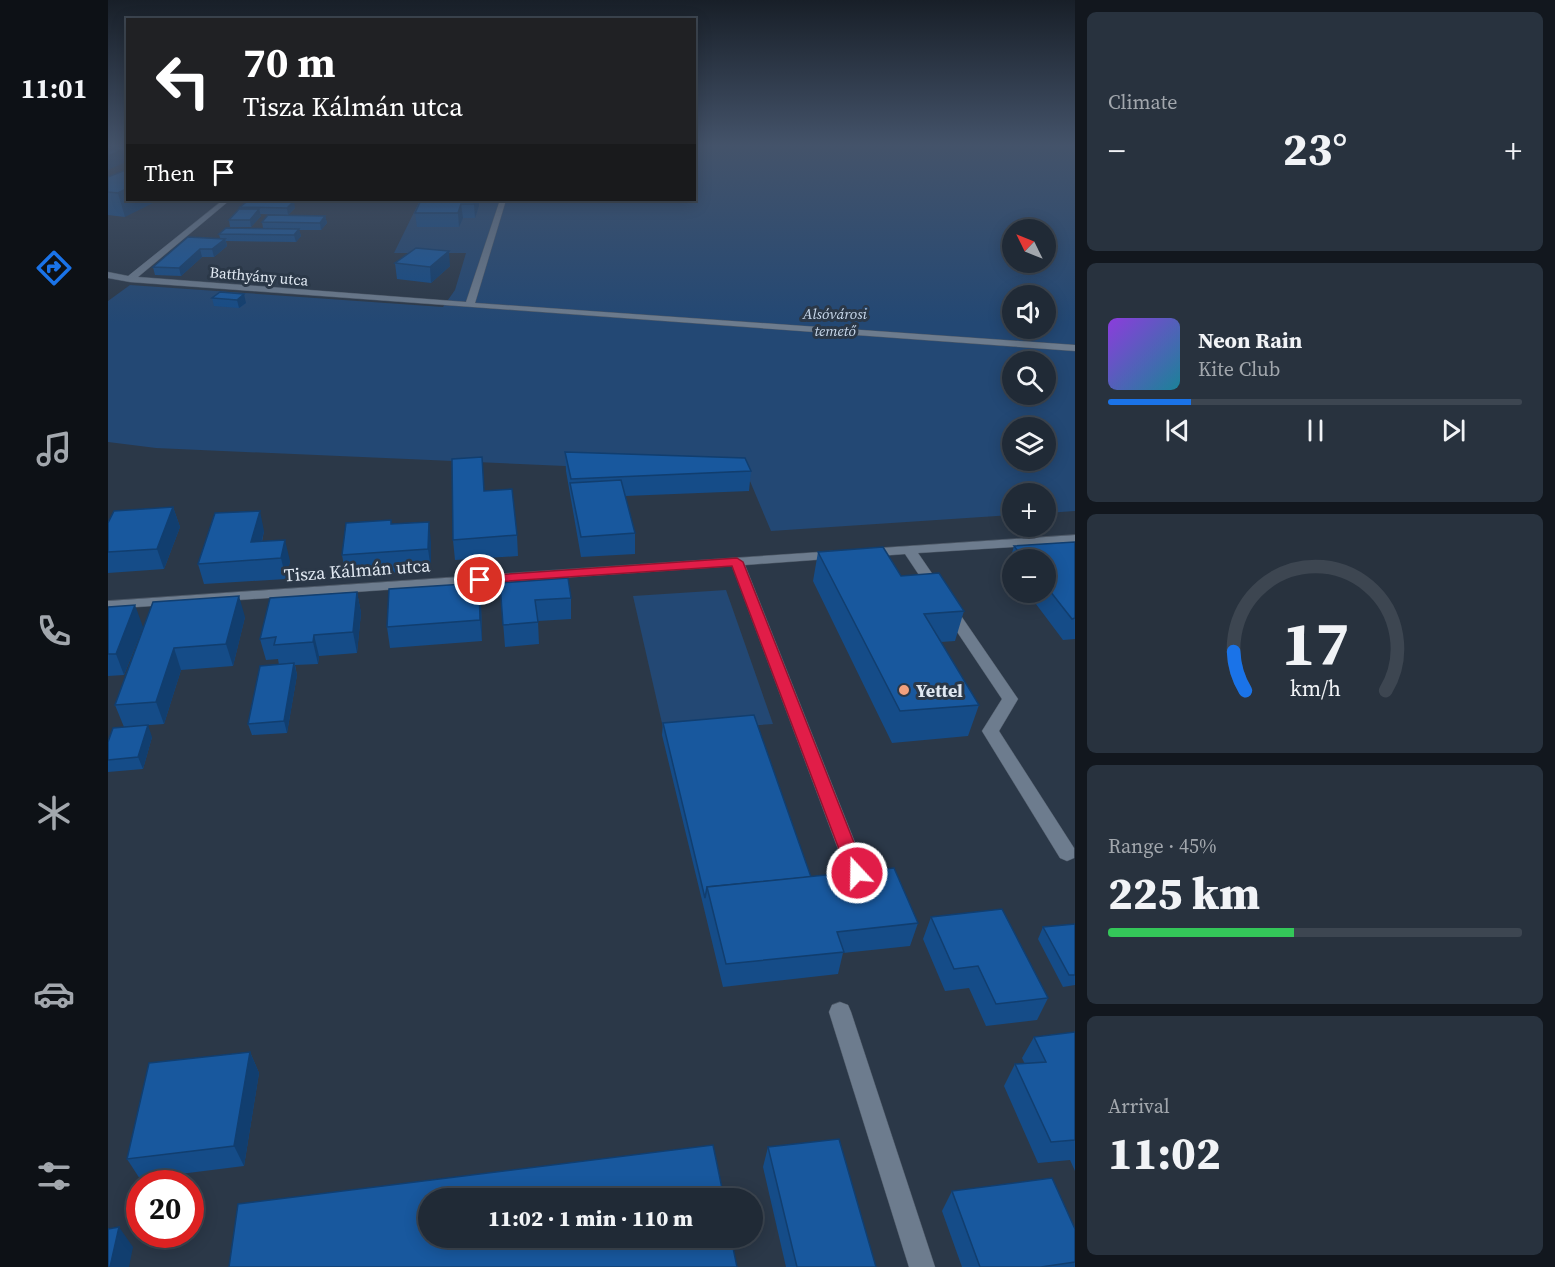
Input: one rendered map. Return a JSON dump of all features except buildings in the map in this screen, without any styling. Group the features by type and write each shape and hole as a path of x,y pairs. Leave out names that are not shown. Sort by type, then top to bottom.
{"street":[{"path":"130,279 221,205"},
{"path":"470,306 501,205"},
{"name":"Batthyány utca","path":"108,275 130,279 470,306 1075,348"},
{"name":"Tisza Kálmán utca","path":"108,605 1075,538"},
{"path":"909,550 1010,699 990,731 1067,853"},
{"path":"737,562 857,873"},
{"path":"840,1012 922,1267"}],"green space":[{"name":"Alsóvárosi temető","path":"417,205 1075,205 1075,511 1056,512 1056,483 1002,483 1002,516 771,531 747,474 156,448 108,442 108,301 130,285 443,307 455,290 466,253 394,253"},
{"path":"726,590 773,724 664,732 633,596"}],"place":[{"name":"Yettel","path":"904,690"}],"route":[{"path":"480,580 737,562 857,873"}]}
